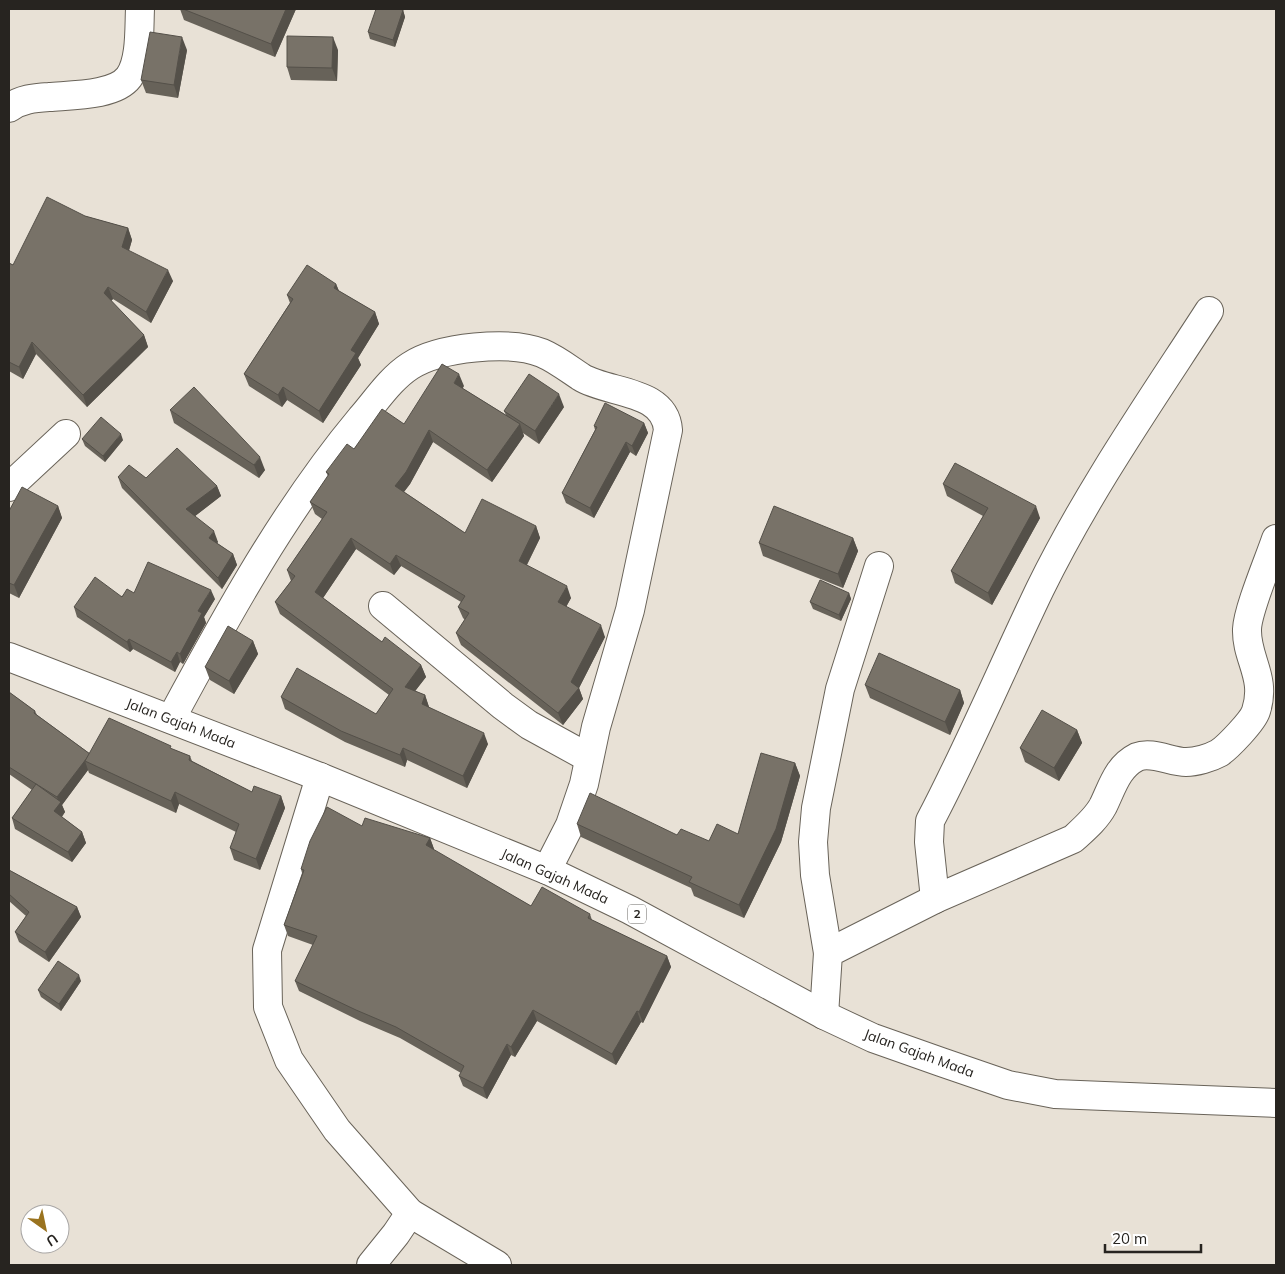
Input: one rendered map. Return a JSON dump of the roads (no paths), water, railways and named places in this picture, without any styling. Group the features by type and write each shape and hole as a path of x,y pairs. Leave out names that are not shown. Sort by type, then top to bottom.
{"main road":[{"path":"9,108 28,98 95,93 115,88 129,77 136,60 140,9"},
{"path":"935,898 929,842 930,821 991,698 1040,589 1091,495 1209,311"},
{"path":"171,719 218,632 317,474 394,380 410,366 434,355 493,347 518,347 542,353 584,379 644,398 660,408 668,420 668,430 656,497 630,610 570,825 548,870"},
{"path":"9,487 66,434"},
{"path":"828,953 935,898 1073,839 1090,824 1103,806 1111,785 1124,768 1138,757 1152,756 1186,762 1219,753 1239,734 1256,712 1268,676 1250,648 1247,629 1276,539"},
{"path":"824,1015 828,953 815,875 813,842 816,808 840,689 878,566"},
{"path":"383,606 502,706 543,734 589,758"},
{"name":"Jalan Gajah Mada","path":"9,657 320,777 548,870 630,910 824,1015 874,1038 1008,1086 1055,1094 1276,1103"},
{"path":"320,777 267,950 268,1007 289,1060 326,1115 410,1213 497,1265"},
{"path":"371,1265 410,1213"}]}
